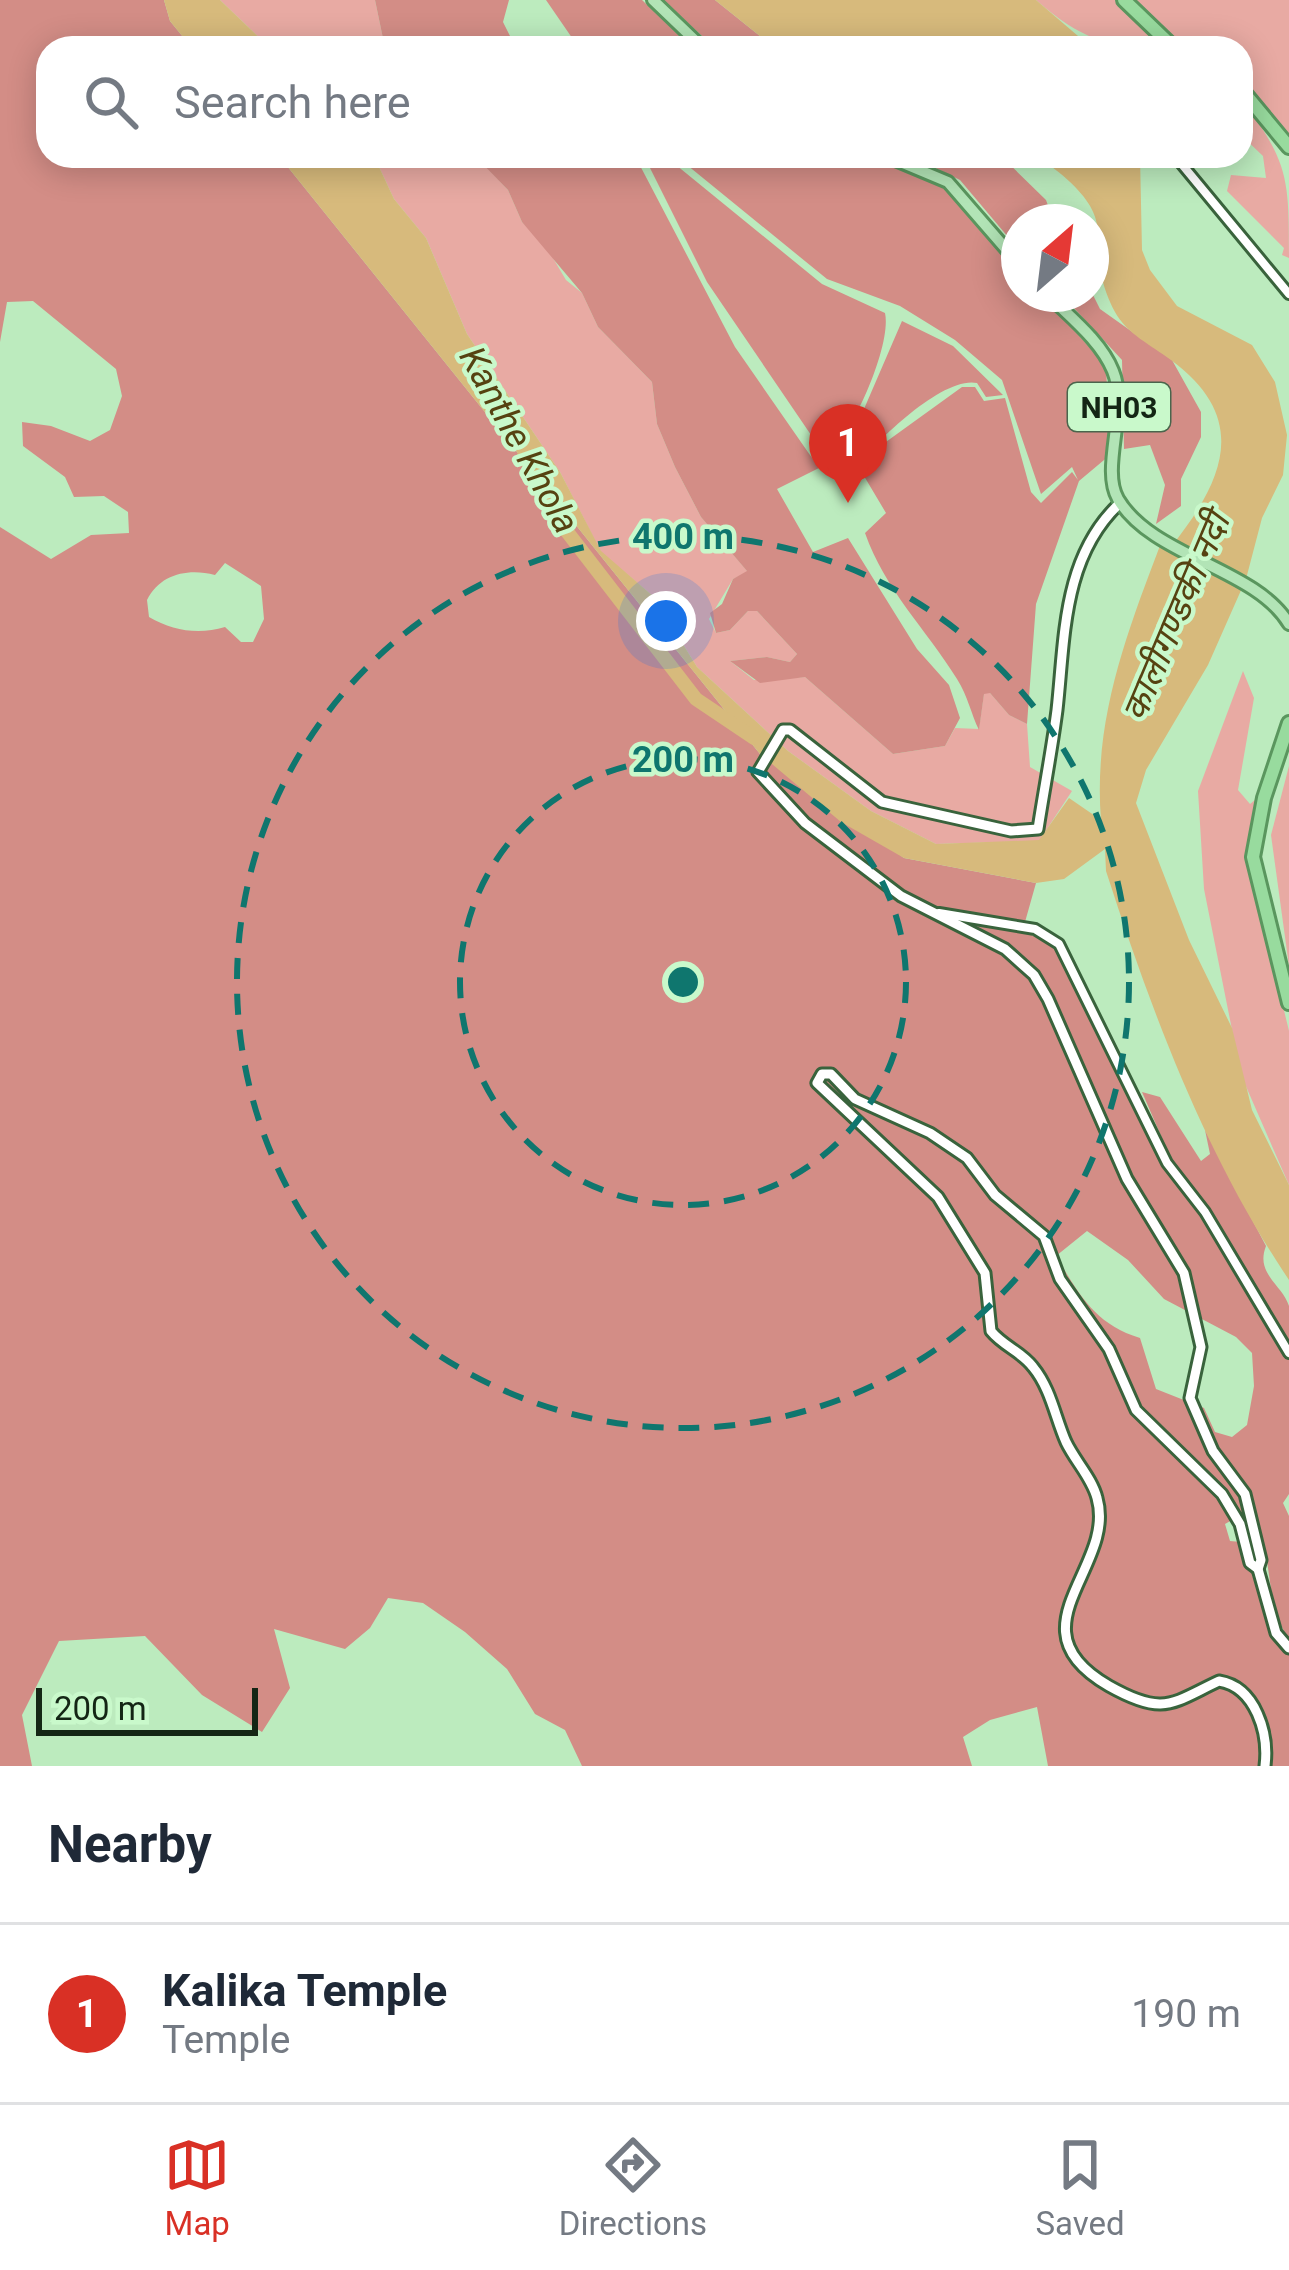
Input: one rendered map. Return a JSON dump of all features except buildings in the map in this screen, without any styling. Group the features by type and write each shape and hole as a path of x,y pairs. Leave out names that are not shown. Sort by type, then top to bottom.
{"highway":[{"path":"1124,0 1162,36"},
{"path":"1253,103 1289,148"},
{"path":"1289,723 1264,798 1253,857 1289,1003"}],"main road":[{"path":"653,0 690,36"},
{"path":"917,168 961,193 1001,243"},
{"name":"NH03","path":"1065,312 1100,348 1114,373 1120,408 1114,482 1120,503"},
{"path":"1258,1569 1262,1560 1246,1494 1213,1451 1190,1398 1201,1347 1184,1273 1127,1179 1034,975 1005,949 901,896 814,831 765,781 758,764 783,730 800,735 882,802 1011,831 1038,829 1056,716 1065,607 1103,519 1120,503 1151,531 1262,598 1289,624"},
{"path":"1265,1766 1263,1724 1234,1684 1219,1681 1184,1703 1155,1702 1111,1687 1075,1656 1065,1623 1098,1526 1093,1488 1065,1438 1041,1378 992,1331 989,1287 956,1223 916,1173 820,1088 821,1074 831,1074 856,1099 948,1144 1043,1236 1060,1279 1109,1349 1136,1410 1222,1494 1240,1524 1276,1634 1289,1648"}],"street":[{"path":"1185,168 1289,294"},
{"path":"931,912 1035,929 1060,944 1167,1163 1205,1212 1289,1352"}],"shaded area":[{"path":"0,0 164,0 170,21 182,36 36,36 36,168 289,168 760,754 904,858 1036,883 1025,922 1029,934 1057,946 1172,1175 1206,1219 1289,1358 1289,1494 1283,1503 1289,1516 1289,1642 1274,1610 1267,1561 1221,1487 1213,1493 1232,1520 1225,1524 1230,1541 1241,1542 1273,1636 1289,1654 1289,1766 1048,1766 1037,1707 990,1720 963,1737 972,1766 582,1766 565,1730 535,1714 507,1669 465,1632 423,1603 388,1598 370,1628 345,1649 274,1629 290,1688 262,1732 202,1695 145,1636 59,1641 22,1715 32,1766 0,1766 0,527 51,559 91,535 129,533 128,512 104,496 74,497 65,477 23,446 22,422 51,426 90,441 110,430 122,396 116,369 33,301 7,302 0,342","holes":["225,563 261,586 264,619 253,642 241,642 225,627 186,630 149,617 147,600 153,591 185,573 215,575","1087,1231 1128,1260 1164,1299 1236,1337 1252,1353 1254,1386 1247,1425 1232,1437 1215,1432 1204,1408 1156,1389 1140,1338 1100,1316 1056,1256"]},
{"path":"220,0 375,0 382,36 258,36"},
{"path":"375,0 509,0 503,22 510,36 382,36"},
{"path":"546,0 642,0 680,36 571,36"},
{"path":"663,0 715,0 760,36 702,36"},
{"path":"1036,0 1115,0 1153,36 1090,36"},
{"path":"1132,0 1289,0 1289,140 1253,98 1253,36 1171,36"},
{"path":"1253,116 1283,172 1289,258 1227,191 1231,175 1266,178 1263,156 1253,146"},
{"path":"380,168 487,168 508,190 522,222 544,243 566,280 582,293 598,327 652,382 657,424 675,467 701,517 748,572 733,579 709,619 716,633 730,630 748,611 757,611 797,654 790,662 767,657 730,661 754,680 805,677 893,754 945,746 955,728 979,729 984,693 990,693 1009,715 1027,724 1030,767 1072,791 1039,841 936,844 871,811 788,751 697,667 654,597 601,552 560,472 467,334 426,238 394,199"},
{"path":"487,168 641,168 735,347 819,468 777,489 813,552 848,538 917,649 949,685 960,718 945,746 893,754 805,677 760,683 730,661 767,657 790,662 797,654 757,611 748,611 730,630 716,633 710,613 722,604 733,579 747,571 701,517 675,467 657,424 652,382 598,327 582,293 522,222 508,190"},
{"path":"650,168 680,168 822,284 885,313 882,346 868,389 847,430 826,457 707,282"},
{"path":"691,168 910,168 921,172 956,197 1001,250 1001,312 1058,312 1106,366 1110,455 1079,481 1036,604 1027,724 1009,715 990,693 984,694 979,730 957,679 873,554 865,533 886,513 861,471 872,452 962,387 975,387 984,401 1005,398 1031,492 1041,503 1072,472 1078,480 1072,467 1041,494 1002,380 955,340 900,306 827,279"},
{"path":"936,168 1013,168 1046,200 1047,204 1001,204 1001,229 960,180"},
{"path":"1078,312 1104,312 1172,360 1201,412 1201,437 1181,479 1181,506 1156,524 1165,485 1150,445 1124,449 1122,360"},
{"path":"902,321 953,346 1003,395 986,397 977,383 946,390 892,429 854,470 839,473 828,460 848,446"},
{"path":"1243,671 1254,698 1238,790 1250,804 1261,795 1248,862 1289,1031 1289,1185 1241,1075 1204,889 1198,791"},
{"path":"1289,766 1289,966 1271,835"},
{"path":"1142,1092 1160,1097 1201,1161 1210,1154 1205,1130 1266,1246 1264,1264 1289,1306 1289,1346 1174,1166"}],"water":[{"path":"164,0 220,0 258,36 182,36 170,21"},
{"path":"715,0 1036,0 1078,36 760,36"},
{"name":"कालीगण्डकी नदी","path":"289,168 380,168 394,199 426,238 467,334 560,472 601,551 654,597 697,667 788,751 871,811 936,844 1039,840 1069,798 1101,820 1102,748 1125,645 1161,543 1170,548 1215,475 1221,451 1212,405 1196,382 1120,320 1109,298 1109,204 1088,204 1053,168 1140,168 1142,250 1150,270 1177,306 1252,345 1275,382 1287,435 1283,475 1262,518 1246,579 1208,665 1146,770 1136,803 1189,940 1232,1028 1252,1110 1289,1185 1289,1280 1231,1183 1183,1082 1106,871 1105,849 1064,879 1036,883 904,858 841,822 760,754"}],"waterway":[{"name":"Kanthe Khola","path":"524,456 565,529 696,699 754,738"}],"place":[{"name":"Kalika Temple","path":"848,503"}]}
